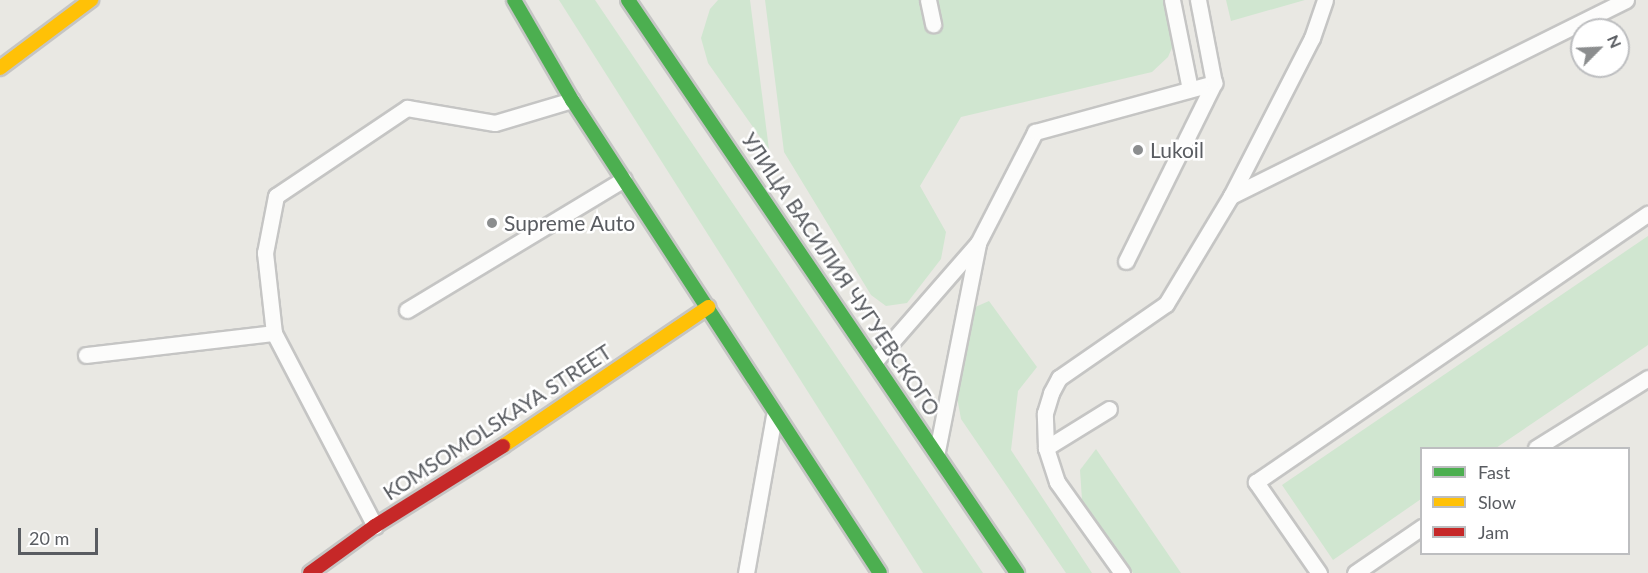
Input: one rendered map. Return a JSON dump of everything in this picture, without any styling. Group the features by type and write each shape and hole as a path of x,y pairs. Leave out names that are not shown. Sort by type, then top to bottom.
{"street":[{"path":"0,68 91,0"},
{"path":"514,0 572,100 775,408 880,573"},
{"name":"УЛИЦА ВАСИЛИЯ ЧУГУЕВСКОГО","path":"628,0 1017,573"},
{"name":"KOMSOMOLSKAYA STREET","path":"310,573 375,526 539,424 708,307"}],"lane":[{"path":"928,0 933,24"},
{"path":"1172,0 1190,89"},
{"path":"1126,261 1214,83 1197,0"},
{"path":"1122,573 1058,482 1046,448 1045,413 1059,378 1166,304 1231,196 1312,39 1325,0"},
{"path":"1231,196 1626,0"},
{"path":"875,361 978,243 1035,132 1214,83"},
{"path":"375,526 274,333 265,253 276,196 407,108 495,123 572,100"},
{"path":"407,310 624,178"},
{"path":"1319,573 1256,482 1648,214"},
{"path":"937,454 978,243"},
{"path":"86,355 274,333"},
{"path":"1538,447 1648,378"},
{"path":"746,573 775,408"},
{"path":"1046,448 1109,410"},
{"path":"1355,573 1420,528"}],"green space":[{"path":"559,0 595,0 983,573 923,573"},
{"path":"718,0 750,0 769,150 708,63 701,38 710,9"},
{"path":"765,0 1172,0 1178,34 1168,57 1152,72 961,117 920,186 946,232 941,259 907,303 886,306 871,295 784,152"},
{"path":"1226,0 1305,0 1231,21"},
{"path":"1648,236 1648,345 1497,447 1420,447 1420,500 1333,560 1282,485"},
{"path":"989,301 1037,367 1018,391 1011,450 1092,573 1066,573 961,419 957,397 973,308"},
{"path":"1096,449 1181,573 1133,573 1082,500 1080,470"}],"traffic: fast":[{"path":"514,0 572,100 880,573"},
{"path":"628,0 1017,573"}],"traffic: slow":[{"path":"0,68 91,0"},
{"path":"503,446 708,307"}],"traffic: jam":[{"path":"310,573 375,526 503,446"}],"place":[{"name":"Lukoil","path":"1138,150"},
{"name":"Supreme Auto","path":"492,223"}]}
